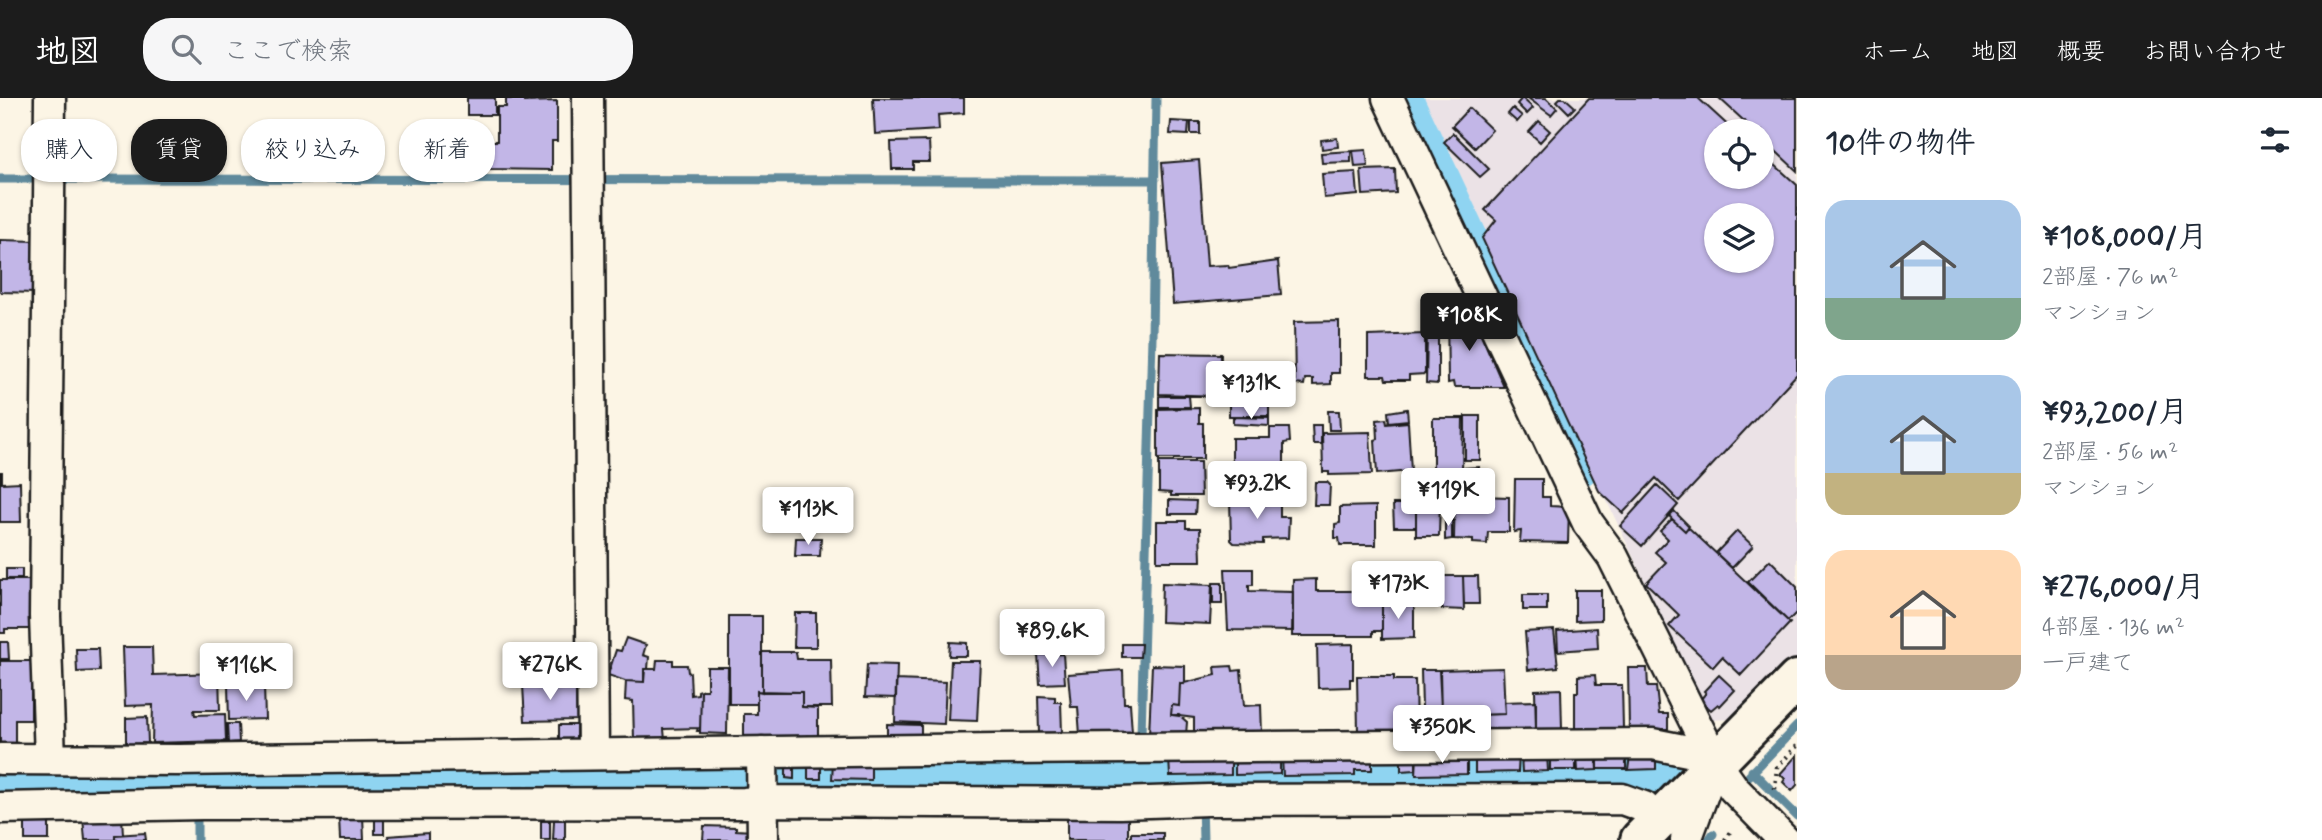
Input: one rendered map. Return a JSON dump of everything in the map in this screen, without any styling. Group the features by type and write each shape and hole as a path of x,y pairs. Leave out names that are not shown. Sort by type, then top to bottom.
{"street":[{"path":"50,98 45,616 50,759"},
{"path":"588,98 593,754"},
{"path":"1388,98 1588,523 1613,557 1715,762 1734,789 1784,840"},
{"path":"0,808 198,804 374,783 482,783 593,754 766,787 1081,803 1622,799 1642,823 1715,762 1797,680"},
{"path":"0,759 50,759 374,783 482,783 745,803 766,787 1653,744 1693,752 1715,762"},
{"path":"1686,840 1715,762"},
{"path":"763,840 766,787"}],"path":[{"path":"1777,786 1777,767 1797,746"},
{"path":"1725,840 1732,829"}],"shaded area":[{"path":"1417,98 1797,98 1797,658 1736,719 1710,720"}],"green space":[{"path":"689,760 690,776 501,779 501,761"}],"building":[{"path":"467,98 495,98 495,115 467,115"},
{"path":"524,98 524,102 557,101 557,141 552,141 552,170 495,169 497,107 506,107 506,99"},
{"path":"873,98 964,98 964,113 938,115 939,130 875,134"},
{"path":"1522,98 1533,108 1527,114 1517,104"},
{"path":"1528,98 1546,98 1557,108 1551,115"},
{"path":"1565,98 1575,107 1569,113 1557,101"},
{"path":"1589,98 1698,98 1721,119 1704,119 1704,189 1774,189 1774,164 1797,185 1797,374 1679,501 1656,478 1623,513 1599,491 1482,238 1496,220 1485,210"},
{"path":"1719,98 1797,98 1797,171 1774,149 1774,119 1742,119"},
{"path":"1469,108 1492,130 1475,148 1452,126"},
{"path":"1513,108 1522,116 1517,122 1508,114"},
{"path":"1171,121 1189,122 1188,135 1170,134"},
{"path":"1539,121 1550,131 1540,142 1529,132"},
{"path":"1191,122 1200,122 1200,134 1191,134"},
{"path":"1453,133 1489,169 1480,177 1444,142"},
{"path":"1337,138 1338,147 1322,149 1321,140"},
{"path":"929,141 930,162 913,162 913,169 892,169 891,142"},
{"path":"1366,150 1368,166 1355,167 1353,151"},
{"path":"1351,151 1351,162 1322,163 1321,153"},
{"path":"1199,160 1207,266 1228,265 1229,268 1278,261 1281,295 1173,304 1162,163"},
{"path":"1395,169 1396,193 1363,195 1361,170"},
{"path":"1356,172 1358,195 1324,198 1322,174"},
{"path":"0,240 37,241 36,293 0,292"},
{"path":"1447,309 1471,311 1504,387 1454,387 1453,382 1448,383"},
{"path":"1339,321 1339,373 1331,373 1331,384 1313,385 1313,379 1305,379 1304,385 1295,384 1294,322"},
{"path":"1425,334 1425,374 1409,375 1409,380 1386,380 1385,376 1368,376 1368,336"},
{"path":"1427,334 1438,334 1438,384 1426,383"},
{"path":"1160,353 1221,354 1220,396 1159,394"},
{"path":"1229,375 1269,375 1269,416 1229,416"},
{"path":"1159,396 1189,396 1190,407 1159,407"},
{"path":"1199,408 1199,423 1203,423 1203,459 1158,459 1158,409"},
{"path":"1407,409 1408,420 1389,422 1388,412"},
{"path":"1328,411 1339,411 1340,430 1329,430"},
{"path":"1465,416 1480,416 1480,460 1465,460"},
{"path":"1233,417 1269,418 1269,426 1233,424"},
{"path":"1433,418 1463,418 1462,474 1433,474"},
{"path":"1386,419 1387,424 1408,422 1411,471 1377,474 1377,420"},
{"path":"1312,425 1321,425 1321,444 1313,444"},
{"path":"1270,428 1289,428 1290,442 1284,443 1284,472 1271,472 1270,475 1232,475 1232,438 1270,438"},
{"path":"1370,432 1372,474 1329,475 1329,472 1323,472 1322,433"},
{"path":"1159,462 1200,462 1201,496 1171,496 1171,493 1159,492"},
{"path":"1479,467 1479,475 1465,476 1464,468"},
{"path":"0,472 2,483 20,482 21,522 0,522"},
{"path":"1445,477 1454,478 1454,491 1445,490"},
{"path":"1455,477 1476,477 1479,496 1509,497 1509,532 1488,532 1487,544 1454,539"},
{"path":"1515,479 1542,479 1542,497 1550,497 1550,506 1569,507 1568,543 1520,542 1521,531 1514,532"},
{"path":"1315,482 1327,482 1330,485 1329,505 1314,505"},
{"path":"1231,483 1250,483 1250,497 1231,497"},
{"path":"1657,485 1678,505 1642,546 1620,526"},
{"path":"1280,498 1280,517 1289,517 1288,538 1263,539 1263,544 1234,543 1231,540 1230,499"},
{"path":"1440,499 1439,536 1416,536 1416,500"},
{"path":"1169,500 1196,501 1195,514 1169,514"},
{"path":"1393,504 1416,504 1416,527 1394,527"},
{"path":"1376,506 1376,545 1340,545 1339,538 1335,538 1335,524 1340,523 1340,507"},
{"path":"1674,511 1689,526 1685,531 1669,516"},
{"path":"1445,517 1452,517 1452,539 1445,540"},
{"path":"1672,519 1685,531 1688,527 1790,623 1741,675 1722,657 1713,667 1669,626 1679,615 1646,583 1666,562 1655,552 1668,539 1660,531"},
{"path":"1157,521 1186,521 1186,528 1200,528 1201,561 1157,561"},
{"path":"1737,531 1753,546 1732,568 1716,553"},
{"path":"796,538 821,538 820,556 795,556"},
{"path":"1770,560 1797,587 1797,612 1788,621 1748,582"},
{"path":"6,569 22,569 22,579 6,579"},
{"path":"1225,569 1253,569 1253,585 1249,585 1249,591 1293,592 1293,631 1228,630"},
{"path":"1380,575 1399,575 1399,597 1379,596"},
{"path":"1441,576 1463,576 1464,610 1442,609"},
{"path":"1463,576 1478,576 1479,604 1464,604"},
{"path":"1316,579 1316,591 1369,591 1368,601 1382,601 1382,631 1373,631 1373,636 1292,636 1293,580"},
{"path":"0,580 30,580 29,629 5,629 5,633 0,633"},
{"path":"1162,583 1212,585 1210,624 1161,622"},
{"path":"1213,583 1222,583 1222,604 1213,604"},
{"path":"1575,590 1601,590 1601,620 1575,621"},
{"path":"1523,595 1547,595 1547,610 1523,610"},
{"path":"1382,601 1414,606 1414,638 1382,639"},
{"path":"795,613 816,613 816,647 794,647"},
{"path":"729,616 762,616 762,692 757,691 757,704 729,704"},
{"path":"1597,628 1598,648 1558,651 1557,631"},
{"path":"1554,630 1558,667 1528,670 1525,632"},
{"path":"626,638 646,645 643,655 649,657 648,669 644,669 644,682 625,681 608,675 616,650 621,651"},
{"path":"0,642 8,642 9,659 0,659"},
{"path":"950,642 967,643 967,656 949,656"},
{"path":"1122,644 1141,644 1140,657 1122,657"},
{"path":"1353,644 1353,679 1350,679 1350,687 1318,688 1317,645"},
{"path":"123,647 152,647 153,675 219,673 220,710 194,710 195,715 225,714 226,741 152,743 153,705 125,706"},
{"path":"76,649 98,649 99,671 77,672"},
{"path":"762,652 796,652 797,659 831,659 832,707 802,707 802,692 762,692"},
{"path":"1063,654 1065,683 1040,684 1038,655"},
{"path":"657,660 673,660 673,665 687,665 691,695 698,694 701,690 700,731 697,731 698,728 664,729 665,740 634,740 633,701 625,700 626,681 644,682 645,669 656,669"},
{"path":"0,661 31,661 31,720 15,720 15,743 0,744"},
{"path":"951,661 980,661 977,721 948,720"},
{"path":"867,664 897,665 896,698 865,697"},
{"path":"1152,665 1185,666 1185,681 1184,684 1180,683 1179,706 1172,705 1171,715 1179,715 1187,722 1186,735 1149,736"},
{"path":"1232,666 1233,671 1241,670 1244,706 1261,705 1262,734 1194,735 1194,718 1171,715 1172,705 1179,706 1180,684 1216,675 1215,667"},
{"path":"707,667 728,667 727,734 700,733 701,690 707,690"},
{"path":"1503,668 1505,714 1441,716 1440,670"},
{"path":"1628,668 1647,668 1648,687 1656,687 1659,714 1668,714 1668,729 1629,729"},
{"path":"1123,670 1124,703 1130,703 1132,732 1080,735 1078,707 1071,707 1068,674"},
{"path":"1421,670 1439,670 1441,708 1422,709"},
{"path":"1595,675 1596,685 1622,685 1623,728 1575,729 1578,676"},
{"path":"1719,675 1735,690 1720,706 1718,704 1711,710 1700,700 1706,693 1704,691"},
{"path":"1357,676 1394,676 1394,680 1415,680 1416,732 1358,733"},
{"path":"896,680 946,682 944,724 895,722"},
{"path":"576,683 577,720 525,721 523,685"},
{"path":"264,685 265,719 229,720 228,686"},
{"path":"1561,689 1562,729 1536,730 1535,690"},
{"path":"757,691 802,692 802,707 818,708 818,739 744,740 744,714 757,714"},
{"path":"1038,696 1055,697 1055,702 1061,702 1062,733 1039,733"},
{"path":"1536,701 1536,730 1455,731 1455,716 1505,714 1504,702"},
{"path":"147,717 148,743 126,744 126,718"},
{"path":"227,724 238,724 239,742 228,743"},
{"path":"887,724 921,725 921,739 887,738"},
{"path":"559,725 576,725 576,740 559,740"},
{"path":"1596,753 1597,770 1578,771 1577,754"},
{"path":"1475,754 1519,754 1518,772 1475,773"},
{"path":"1521,754 1547,754 1548,771 1522,772"},
{"path":"1550,754 1576,754 1576,770 1550,770"},
{"path":"1467,755 1467,774 1416,775 1417,756"},
{"path":"1598,755 1626,755 1626,769 1598,769"},
{"path":"1797,755 1797,785 1792,791 1783,782 1785,779 1780,774"},
{"path":"1372,756 1372,770 1355,770 1355,775 1283,776 1282,757"},
{"path":"1416,756 1416,770 1401,771 1401,757"},
{"path":"1630,756 1656,761 1656,769 1628,770"},
{"path":"1231,757 1231,775 1170,776 1169,758"},
{"path":"1235,757 1280,757 1280,774 1235,775"},
{"path":"871,761 871,780 832,779 833,762"},
{"path":"786,763 794,763 794,779 786,778"},
{"path":"808,763 821,763 821,779 808,779"},
{"path":"1067,812 1128,812 1128,840 1067,840"},
{"path":"363,815 364,840 340,840 339,817"},
{"path":"122,816 123,835 115,835 115,840 85,840 83,818"},
{"path":"375,816 384,816 384,834 375,834"},
{"path":"25,817 49,817 49,840 25,840"},
{"path":"554,820 565,820 565,840 553,840"},
{"path":"541,821 550,821 550,840 541,840"},
{"path":"704,826 736,827 736,830 752,831 752,840 703,840"},
{"path":"145,833 146,840 115,840 115,835"},
{"path":"428,833 428,840 389,840 388,836"},
{"path":"1131,833 1163,833 1163,840 1131,840"}],"waterway":[{"path":"1141,735 1156,98"},
{"path":"1408,98 1582,471"},
{"path":"0,179 1155,180"},
{"path":"1749,776 1797,726"},
{"path":"1752,771 1797,816"},
{"path":"1142,776 1143,786"},
{"path":"605,778 605,787"},
{"path":"58,781 59,790"},
{"path":"0,791 1622,782 1666,789"},
{"path":"197,789 197,840"},
{"path":"1202,803 1203,840"},
{"path":"1709,840 1713,834"}]}
